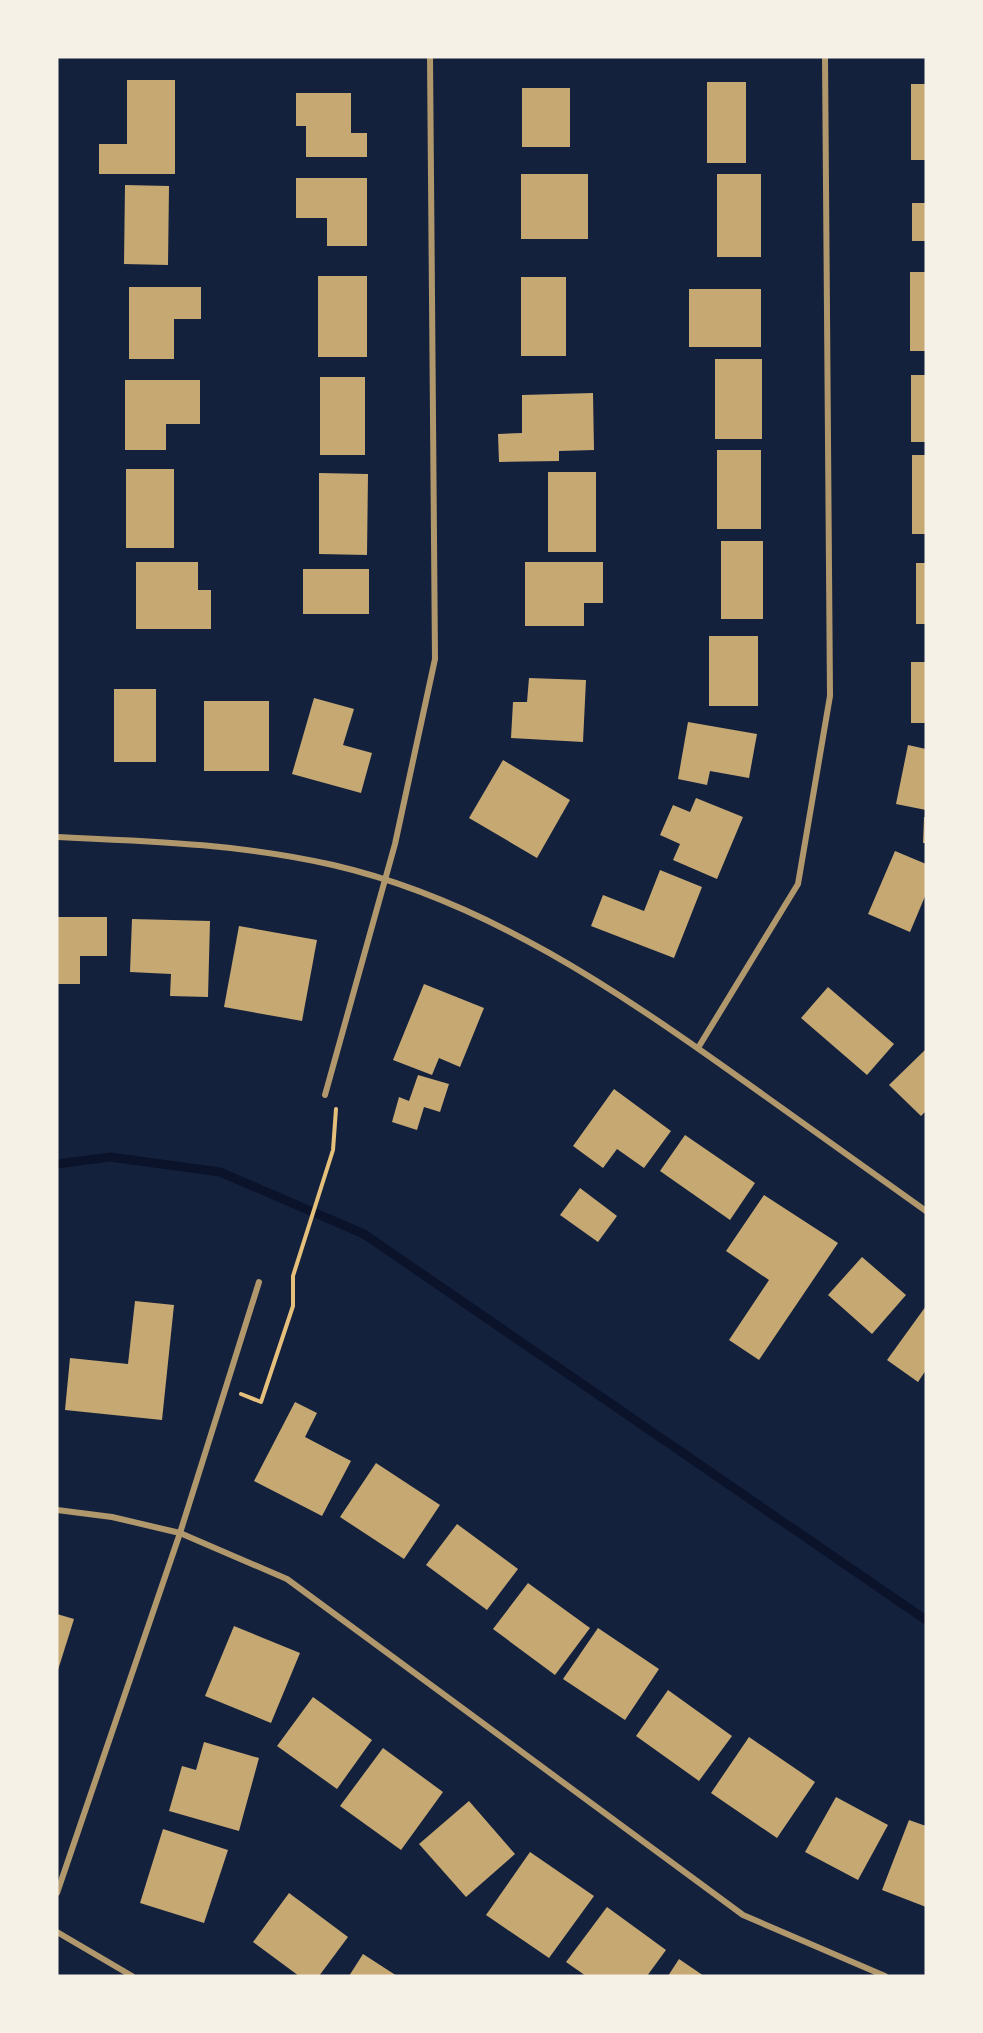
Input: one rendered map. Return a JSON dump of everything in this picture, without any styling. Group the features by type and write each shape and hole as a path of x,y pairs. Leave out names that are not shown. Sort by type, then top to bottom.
{"street":[{"path":"325,1095 386,880 435,659 430,57"},
{"path":"698,1048 798,884 830,696 825,57"},
{"path":"57,837 201,844 332,865 386,880 465,911 566,960 698,1048 926,1211"},
{"path":"57,1893 180,1533 259,1282"},
{"path":"57,1510 112,1517 180,1533 287,1579 743,1915 885,1976"},
{"path":"57,1932 132,1976"}],"path":[{"path":"226,1389 261,1402 293,1306 293,1276 333,1150 336,1106 325,1095"}],"building":[{"path":"127,80 175,80 175,174 99,174 99,144 127,144"},
{"path":"707,82 746,82 746,163 707,163"},
{"path":"911,84 926,84 926,160 911,160"},
{"path":"522,88 570,88 570,147 522,147"},
{"path":"296,93 351,93 351,133 367,133 367,157 306,157 306,126 296,126"},
{"path":"521,174 588,174 588,239 521,239"},
{"path":"717,174 761,174 761,257 717,257"},
{"path":"296,178 367,178 367,246 327,246 327,218 296,218"},
{"path":"125,185 169,186 168,265 124,264"},
{"path":"912,203 926,203 926,241 912,241"},
{"path":"910,272 926,272 926,351 910,351"},
{"path":"318,276 367,276 367,357 318,357"},
{"path":"521,277 566,277 566,356 521,356"},
{"path":"129,287 201,287 201,319 174,319 174,359 129,359"},
{"path":"689,289 761,289 761,347 689,347"},
{"path":"715,359 762,359 762,439 715,439"},
{"path":"911,375 926,375 926,442 911,442"},
{"path":"320,377 365,377 365,455 320,455"},
{"path":"125,380 200,380 200,424 166,424 166,450 125,450"},
{"path":"593,393 594,450 559,451 559,461 499,462 498,434 522,433 522,395"},
{"path":"717,450 761,450 761,529 717,529"},
{"path":"912,455 926,455 926,534 912,534"},
{"path":"126,469 174,469 174,548 126,548"},
{"path":"548,472 596,472 596,552 548,552"},
{"path":"319,473 368,474 367,555 319,554"},
{"path":"721,541 763,541 763,619 721,619"},
{"path":"136,562 198,562 198,590 211,590 211,629 136,629"},
{"path":"525,562 603,562 603,603 584,603 584,626 525,626"},
{"path":"916,563 926,563 926,624 916,624"},
{"path":"303,569 369,569 369,614 303,614"},
{"path":"709,636 758,636 758,706 709,706"},
{"path":"911,662 926,662 926,723 911,723"},
{"path":"529,678 586,680 583,742 511,738 513,702 527,702"},
{"path":"114,689 156,689 156,762 114,762"},
{"path":"314,698 354,709 343,745 372,753 361,793 292,774"},
{"path":"204,701 269,701 269,771 204,771"},
{"path":"688,722 757,734 749,778 710,771 707,785 678,779"},
{"path":"908,745 926,749 926,810 896,804"},
{"path":"503,760 570,800 537,858 469,818"},
{"path":"696,798 743,817 717,879 673,860 680,844 660,835 673,805 690,812"},
{"path":"924,817 926,817 926,843 923,843"},
{"path":"895,851 926,864 926,894 910,932 868,914"},
{"path":"660,870 702,887 674,958 591,926 603,895 644,911"},
{"path":"57,917 107,917 107,956 80,956 80,984 57,984"},
{"path":"132,919 210,921 208,997 170,996 171,974 130,972"},
{"path":"239,926 317,940 302,1021 224,1007"},
{"path":"424,984 484,1008 460,1067 439,1058 432,1075 393,1060"},
{"path":"828,987 894,1044 867,1075 801,1018"},
{"path":"926,1049 926,1111 921,1116 889,1085"},
{"path":"418,1075 449,1084 440,1112 424,1107 417,1130 392,1122 399,1097 409,1101"},
{"path":"614,1089 671,1131 644,1168 617,1149 603,1168 573,1146"},
{"path":"685,1135 755,1183 730,1220 660,1171"},
{"path":"580,1188 617,1216 598,1242 560,1215"},
{"path":"764,1195 838,1243 759,1360 729,1340 769,1280 726,1251"},
{"path":"862,1257 906,1295 872,1334 828,1295"},
{"path":"135,1301 174,1305 162,1420 65,1410 70,1358 128,1364"},
{"path":"926,1306 926,1370 918,1382 887,1360"},
{"path":"295,1402 317,1413 305,1437 351,1461 322,1516 254,1481"},
{"path":"376,1463 440,1505 404,1559 340,1517"},
{"path":"457,1524 518,1569 487,1610 426,1565"},
{"path":"528,1583 590,1628 555,1675 493,1629"},
{"path":"57,1614 74,1619 58,1670 57,1670"},
{"path":"234,1626 300,1653 271,1723 205,1696"},
{"path":"598,1628 659,1669 625,1720 563,1679"},
{"path":"668,1690 732,1736 699,1781 636,1736"},
{"path":"313,1697 372,1740 337,1789 277,1746"},
{"path":"749,1737 815,1782 777,1838 711,1793"},
{"path":"204,1742 259,1758 239,1831 169,1811 182,1766 196,1770"},
{"path":"383,1748 443,1792 401,1850 340,1806"},
{"path":"836,1797 888,1825 858,1880 805,1852"},
{"path":"469,1801 515,1854 466,1897 419,1844"},
{"path":"909,1820 926,1826 926,1907 882,1890"},
{"path":"163,1829 228,1850 204,1923 140,1903"},
{"path":"530,1852 594,1896 549,1958 486,1915"},
{"path":"289,1893 348,1937 319,1976 299,1976 253,1942"},
{"path":"607,1907 666,1950 647,1976 586,1976 566,1962"},
{"path":"363,1954 397,1976 349,1976"},
{"path":"679,1959 704,1976 668,1976"}],"waterway":[{"path":"57,1164 110,1157 220,1172 364,1234 926,1620"}]}
